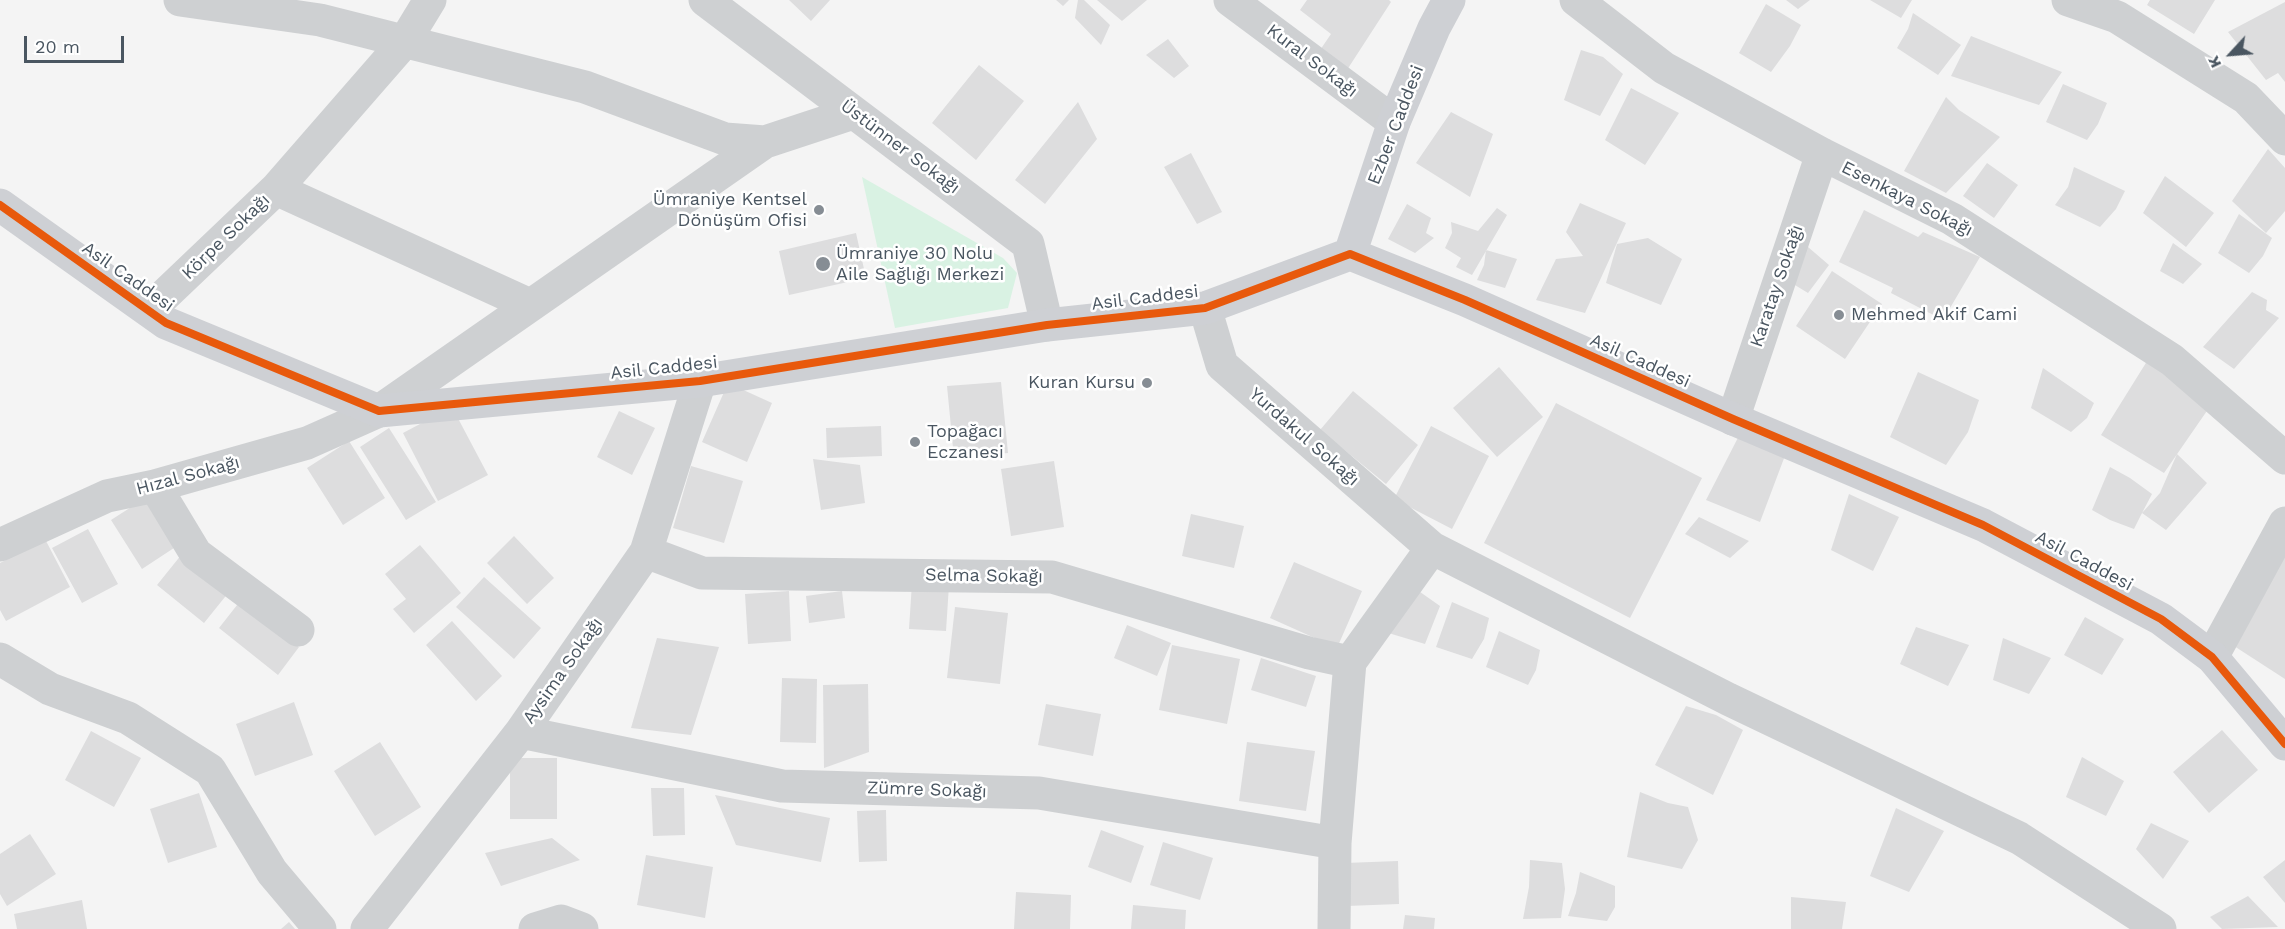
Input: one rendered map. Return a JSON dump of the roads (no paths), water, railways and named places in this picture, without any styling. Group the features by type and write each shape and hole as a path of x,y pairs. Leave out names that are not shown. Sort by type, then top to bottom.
{"street":[{"path":"405,42 430,0"},
{"name":"Üstünner Sokağı","path":"707,0 1028,244 1047,325"},
{"name":"Kural Sokağı","path":"1230,0 1394,122"},
{"name":"Ezber Caddesi","path":"1350,254 1394,122 1434,28 1449,0"},
{"name":"Esenkaya Sokağı","path":"1576,0 1664,68 1822,154 1952,219 2172,360 2285,458"},
{"path":"2068,0 2122,8 2246,98 2285,140"},
{"path":"196,1 320,20 585,87 725,139 765,142 853,113"},
{"name":"Körpe Sokağı","path":"149,310 276,189 405,42"},
{"name":"Hızal Sokağı","path":"0,545 107,496 155,486 307,443 379,411 765,142"},
{"name":"Karatay Sokağı","path":"1733,418 1822,154"},
{"path":"276,189 530,305"},
{"name":"Asil Caddesi","path":"0,205 166,323 379,411 700,381 1047,325 1205,308 1350,254 1464,300 1983,525 2161,619 2211,657 2285,744"},
{"name":"Yurdakul Sokağı","path":"1205,308 1222,365 1432,548 1728,699 2019,838 2160,929"},
{"name":"Aysima Sokağı","path":"367,929 521,732 646,552 700,381"},
{"path":"155,486 196,554 298,630"},
{"path":"2211,657 2285,523"},
{"path":"1334,929 1335,843 1350,662 1432,548"},
{"name":"Selma Sokağı","path":"646,552 702,573 1052,577 1309,653 1350,662"},
{"path":"0,659 51,689 128,718 210,770 272,872 320,929"},
{"name":"Zümre Sokağı","path":"521,732 782,786 1040,793 1335,843"},
{"path":"535,929 561,921 582,929"}],"place":[{"name":"Ümraniye Kentsel Dönüşüm Ofisi","path":"819,210"},
{"name":"Ümraniye 30 Nolu Aile Sağlığı Merkezi","path":"823,264"},
{"name":"Mehmed Akif Cami","path":"1839,315"},
{"name":"Kuran Kursu","path":"1147,383"},
{"name":"Topağacı Eczanesi","path":"915,442"}]}
